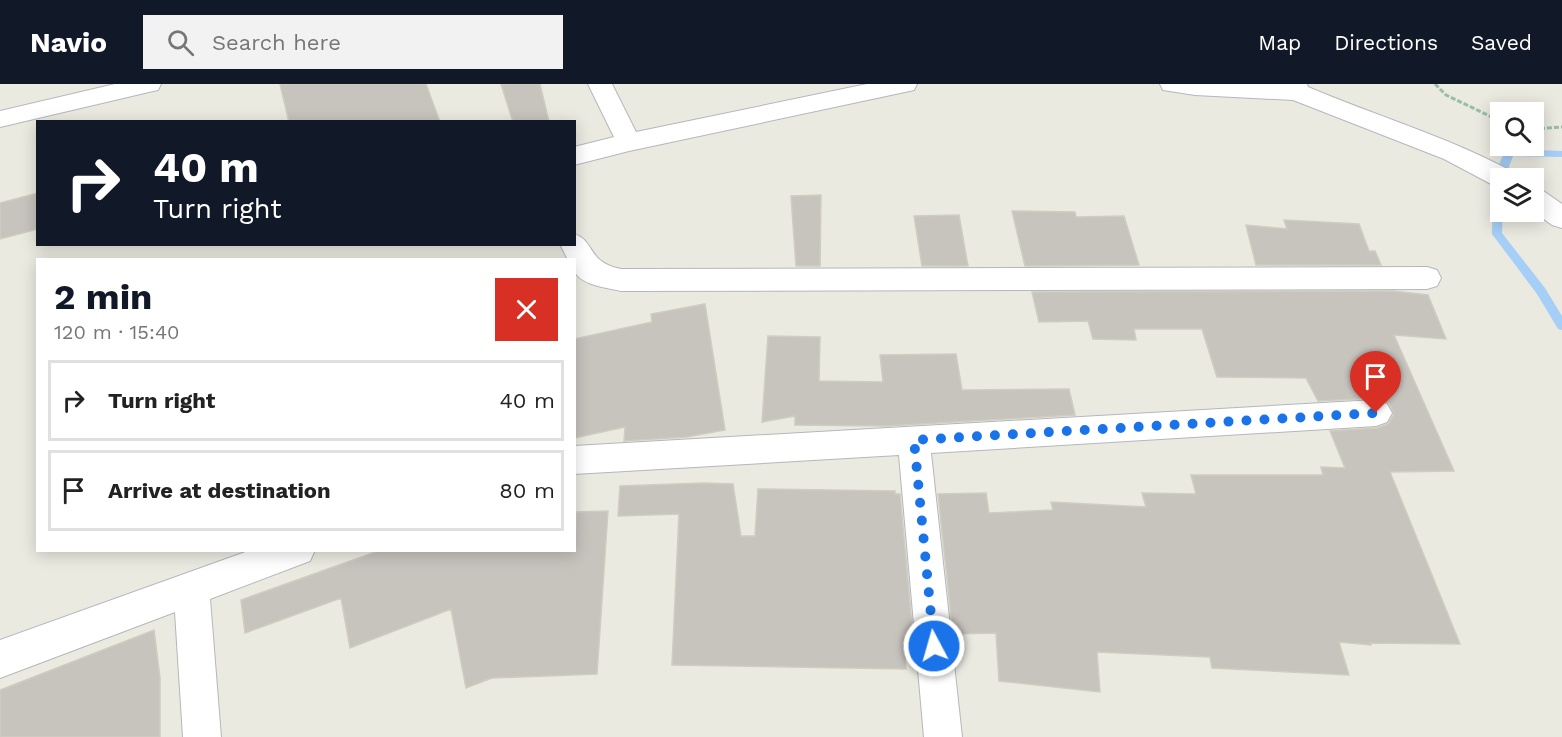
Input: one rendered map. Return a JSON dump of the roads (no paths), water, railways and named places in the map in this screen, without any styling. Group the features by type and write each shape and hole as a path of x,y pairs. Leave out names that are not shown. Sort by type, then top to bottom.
{"street":[{"path":"0,119 149,84"},
{"path":"600,84 629,142"},
{"path":"576,155 629,142 905,84"},
{"path":"1172,84 1296,88 1440,147 1490,170"},
{"path":"1544,205 1562,218"},
{"path":"575,246 582,260 594,274 621,280 1427,278"},
{"path":"576,460 1376,413"},
{"path":"914,440 943,737"},
{"path":"0,659 293,552"},
{"path":"191,590 202,737"}],"waterway":[{"path":"1562,154 1510,152 1500,177 1497,234 1541,291 1562,326"}]}
